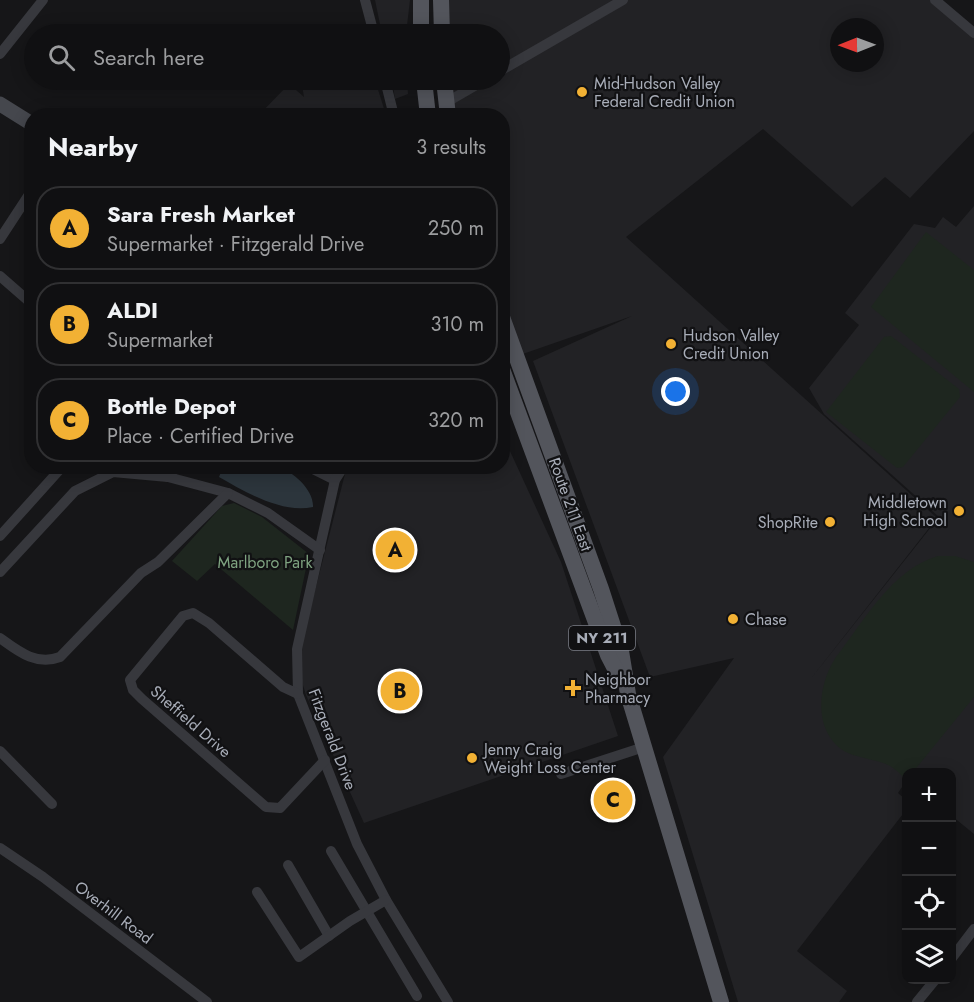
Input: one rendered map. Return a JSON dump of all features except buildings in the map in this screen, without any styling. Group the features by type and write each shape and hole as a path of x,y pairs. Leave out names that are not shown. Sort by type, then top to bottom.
{"main road":[{"path":"421,0 422,24"},
{"path":"441,0 442,24"},
{"path":"425,90 426,108"},
{"path":"445,90 448,108"},
{"name":"Route 211 East","path":"510,338 621,651 628,694 721,1002"},
{"name":"Route 211 East","path":"510,389 608,655 628,694"}],"street":[{"path":"0,54 43,0"},
{"path":"365,0 371,24"},
{"path":"510,65 623,0"},
{"path":"935,0 974,33"},
{"path":"388,90 392,108"},
{"path":"449,108 472,90"},
{"path":"0,104 24,119"},
{"path":"0,239 24,202"},
{"path":"0,276 24,297"},
{"path":"510,361 517,356"},
{"path":"0,536 56,474"},
{"path":"0,572 75,491 104,474"},
{"path":"147,474 168,477 228,493 268,513 320,550"},
{"path":"168,477 171,474"},
{"path":"323,474 335,480"},
{"name":"Fitzgerald Drive","path":"339,474 335,480 297,650 298,694 357,844 386,900 448,1002"},
{"path":"0,638 37,660 60,657 141,573 158,562 228,493"},
{"name":"Sheffield Drive","path":"298,694 283,687 209,623 193,613 183,616 130,680 133,690 142,699 266,807 280,808 325,760"},
{"path":"561,774 644,747"},
{"path":"0,752 52,804"},
{"name":"Overhill Road","path":"0,848 43,877 207,1002"},
{"path":"332,851 417,996"},
{"path":"288,865 329,936"},
{"path":"257,892 299,957 386,900"},
{"path":"956,952 974,929"},
{"path":"917,1002 932,984"}],"shaded area":[{"path":"375,0 410,0 407,24 380,24"},
{"path":"446,0 935,0 974,33 974,131 910,198 885,177 852,207 763,129 626,237 937,518 809,681 939,517 824,414 809,388 859,325 845,313 914,224 935,228 943,217 956,227 974,206 974,834 956,819 956,768 902,768 902,787 898,793 902,796 902,815 797,951 847,991 839,1002 738,1002 663,757 734,658 650,677 533,361 632,316 517,356 510,334 510,108 449,108 448,90 510,90 510,24 446,24"},
{"path":"283,90 296,90 304,97 303,90 378,90 384,108 266,108"},
{"path":"394,90 408,90 408,94 395,99"},
{"path":"510,451 561,562 618,736 364,823 306,695 299,672 300,649 345,474 510,474"},
{"path":"220,474 292,474 310,494 313,507 276,505 219,477"}],"green space":[{"path":"926,232 974,270 974,392 871,307"},
{"path":"891,336 959,389 960,397 903,467 897,468 826,412 884,337"},
{"name":"Marlboro Park","path":"234,503 262,517 309,554 293,630 215,564 197,581 172,561 222,506"},
{"path":"938,556 955,556 974,562 974,697 916,768 902,768 902,776 891,766 844,751 834,742 823,719 822,693 825,680 836,657 869,612 893,584 906,572"}],"place":[{"name":"Mid-Hudson Valley Federal Credit Union","path":"582,92"},
{"name":"Hudson Valley Credit Union","path":"671,344"},
{"name":"Middletown High School","path":"959,511"},
{"name":"ShopRite","path":"830,522"},
{"name":"Sara Fresh Market","path":"395,550"},
{"name":"Chase","path":"733,619"},
{"name":"Neighbor Pharmacy","path":"573,688"},
{"name":"ALDI","path":"400,691"},
{"name":"Jenny Craig Weight Loss Center","path":"472,758"},
{"name":"Bottle Depot","path":"613,800"}]}
